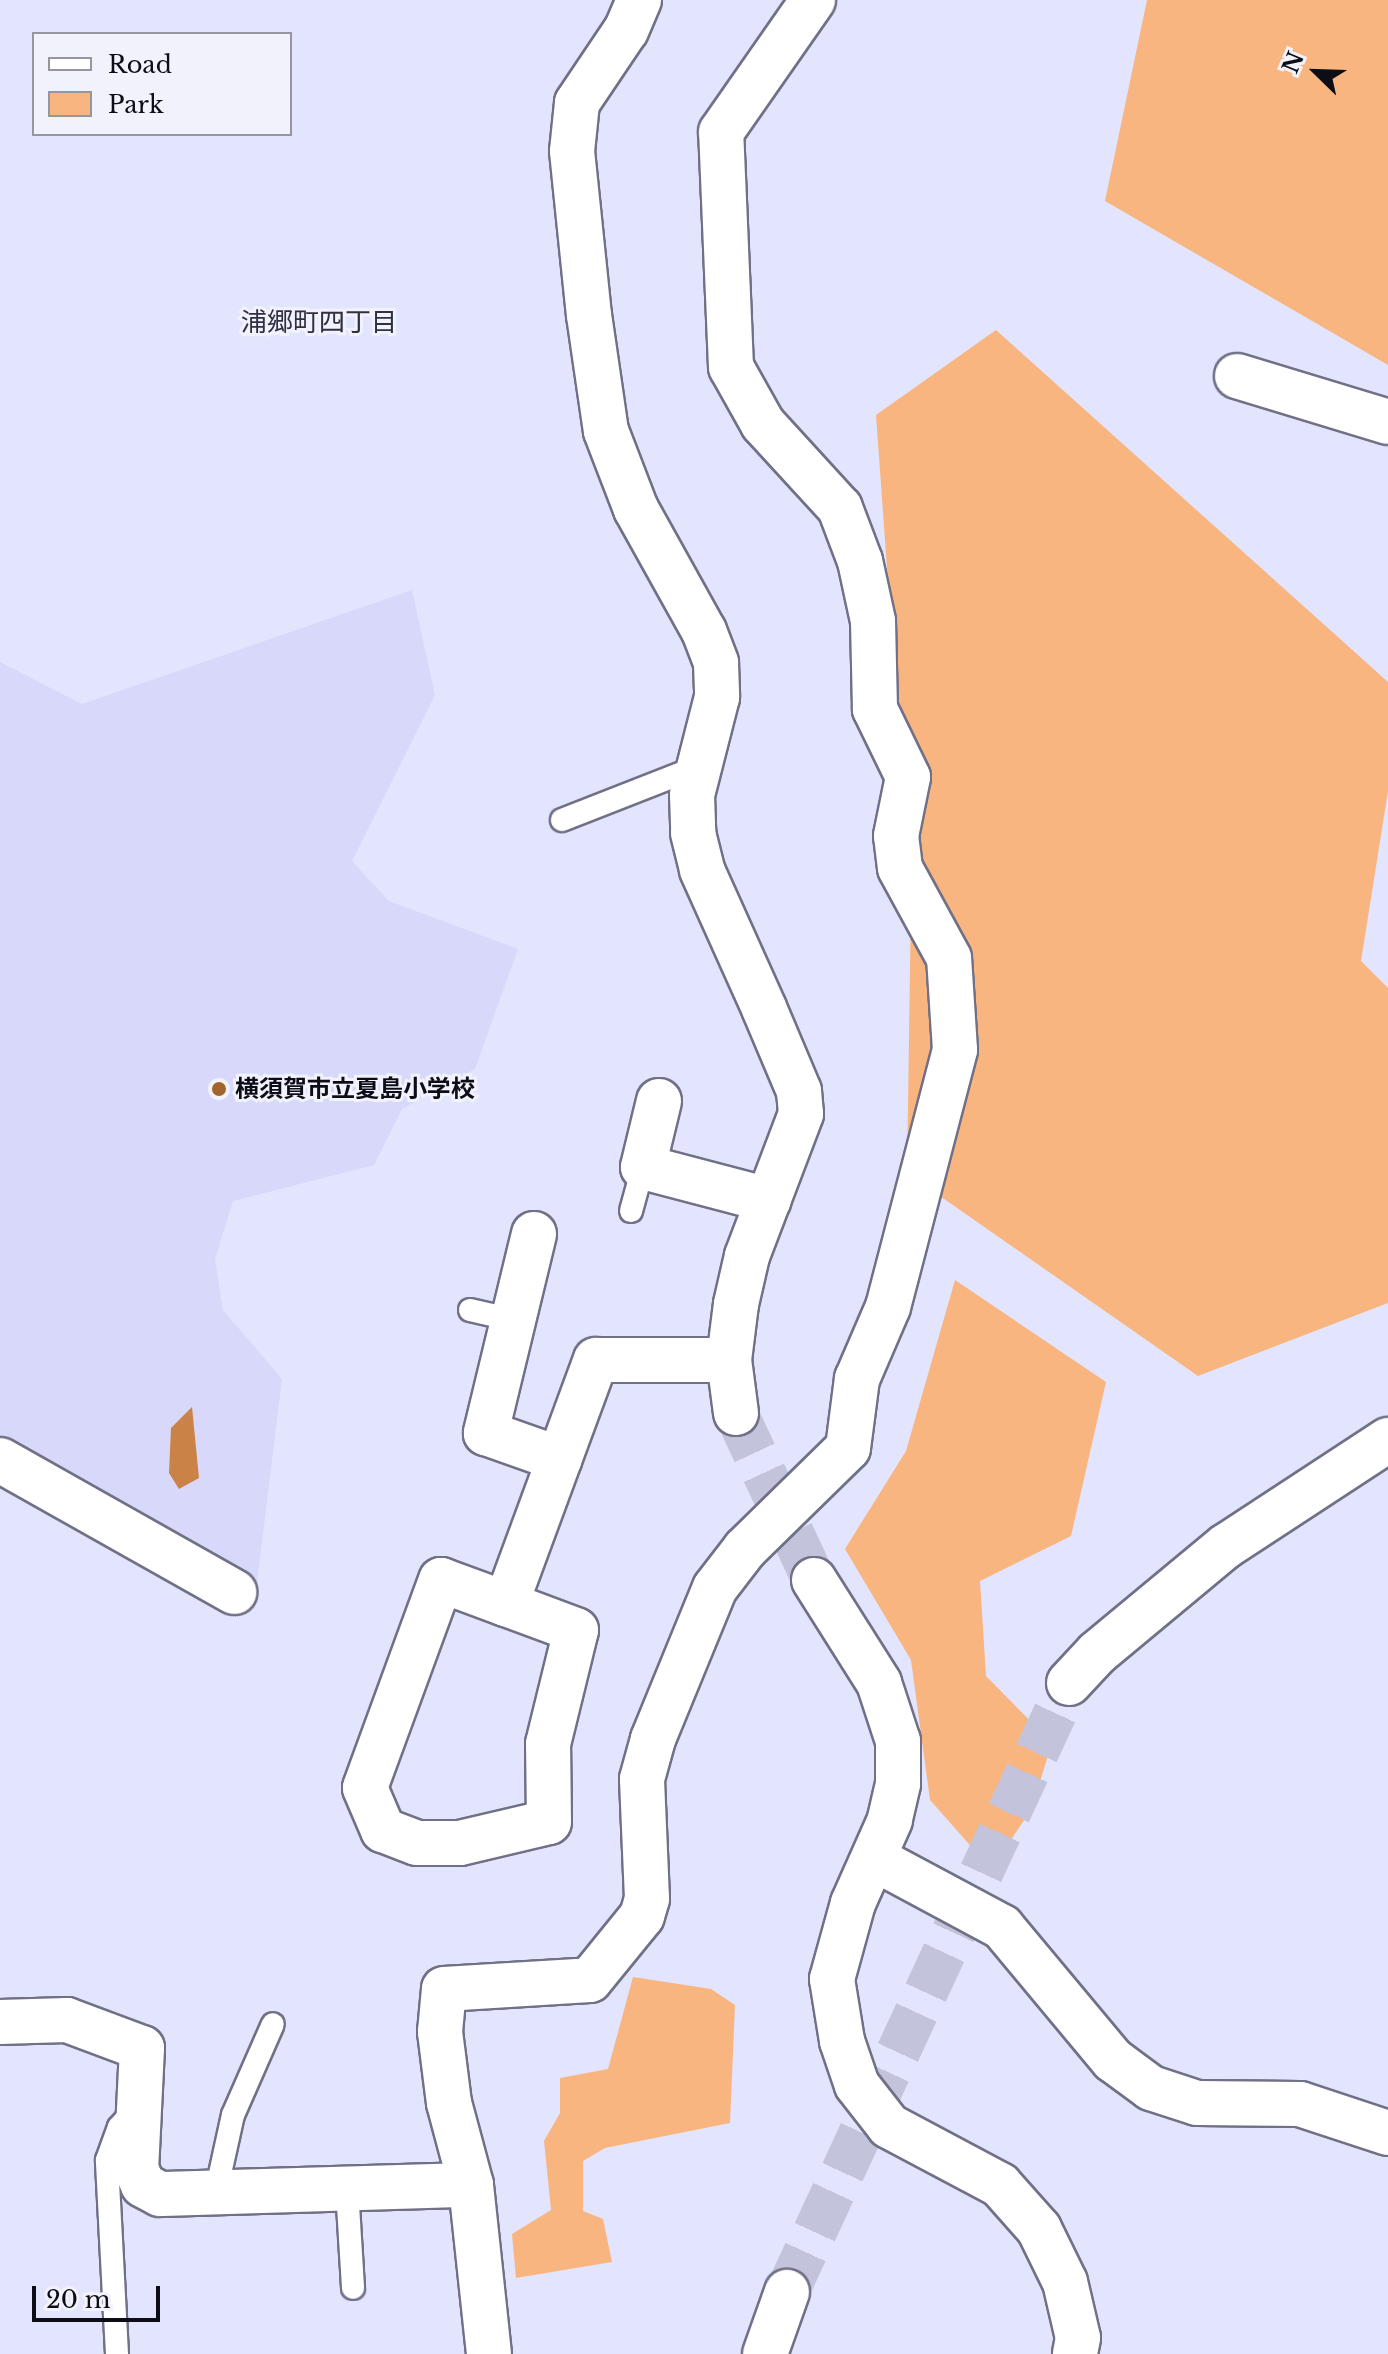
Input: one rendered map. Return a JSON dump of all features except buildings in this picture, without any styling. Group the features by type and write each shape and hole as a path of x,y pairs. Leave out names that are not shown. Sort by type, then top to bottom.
{"street":[{"path":"639,0 626,30 577,103 572,151 606,431 636,509 704,631 716,663 717,697 692,795 693,833 702,870 799,1091 801,1114 747,1256 729,1360 736,1413"},
{"path":"489,2354 471,2185 449,2103 440,2032 444,1989 590,1980 642,1916 647,1899 642,1779 653,1739 715,1588 745,1549 848,1448 857,1379 888,1307 955,1050 949,958 900,868 896,836 908,777 875,709 873,621 860,561 840,508 763,424 731,367 721,132 813,0"},
{"path":"1237,376 1388,422"},
{"path":"659,1101 643,1167 769,1200"},
{"path":"534,1234 486,1433 560,1459"},
{"path":"506,1604 596,1360 729,1360"},
{"path":"1069,1683 1097,1653 1226,1546 1388,1440"},
{"path":"0,1460 234,1592"},
{"path":"441,1580 506,1604 576,1630 548,1744 549,1822 460,1843 417,1843 383,1830 365,1788 441,1580"},
{"path":"814,1580 879,1683 898,1741 898,1784 877,1860 853,1903 832,1979 842,2041 857,2085 889,2126 1000,2185 1039,2229 1065,2282 1078,2338 1075,2354"},
{"path":"877,1860 1002,1927 1113,2060 1151,2088 1197,2103 1300,2104 1388,2133"},
{"path":"0,2022 67,2020 142,2048 136,2169 143,2185 160,2194 471,2185"},
{"path":"765,2354 787,2292"}],"lane":[{"path":"562,820 700,766"},
{"path":"631,1211 643,1167"},
{"path":"470,1310 514,1320"},
{"path":"216,2192 233,2115 273,2024"},
{"path":"117,2354 107,2160 119,2127 137,2108"},
{"path":"347,2189 353,2288"}],"shaded area":[{"name":"横須賀市立夏島小学校","path":"412,590 435,695 352,861 389,901 518,949 475,1069 402,1109 374,1165 233,1201 215,1259 223,1310 282,1379 257,1583 0,1435 0,662 82,704"},
{"path":"192,1407 199,1478 179,1489 169,1473 171,1428"}],"green space":[{"path":"1147,0 1388,0 1388,365 1105,201"},
{"path":"996,330 1388,682 1388,791 1361,961 1388,988 1388,1303 1198,1376 907,1173 911,902 876,415"},
{"path":"955,1280 1106,1382 1071,1536 980,1581 986,1676 1052,1743 1031,1810 991,1869 930,1800 911,1660 845,1549 906,1451"},
{"path":"633,1977 711,1989 735,2005 730,2123 605,2148 583,2161 583,2211 603,2219 612,2262 516,2278 512,2234 551,2210 544,2141 560,2113 560,2078 608,2069"}],"tunnel":[{"path":"736,1413 814,1580"},
{"path":"787,2292 1069,1683"}],"place":[{"name":"横須賀市立夏島小学校","path":"219,1089"}],"district":[{"name":"浦郷町四丁目","path":"319,323"}]}
